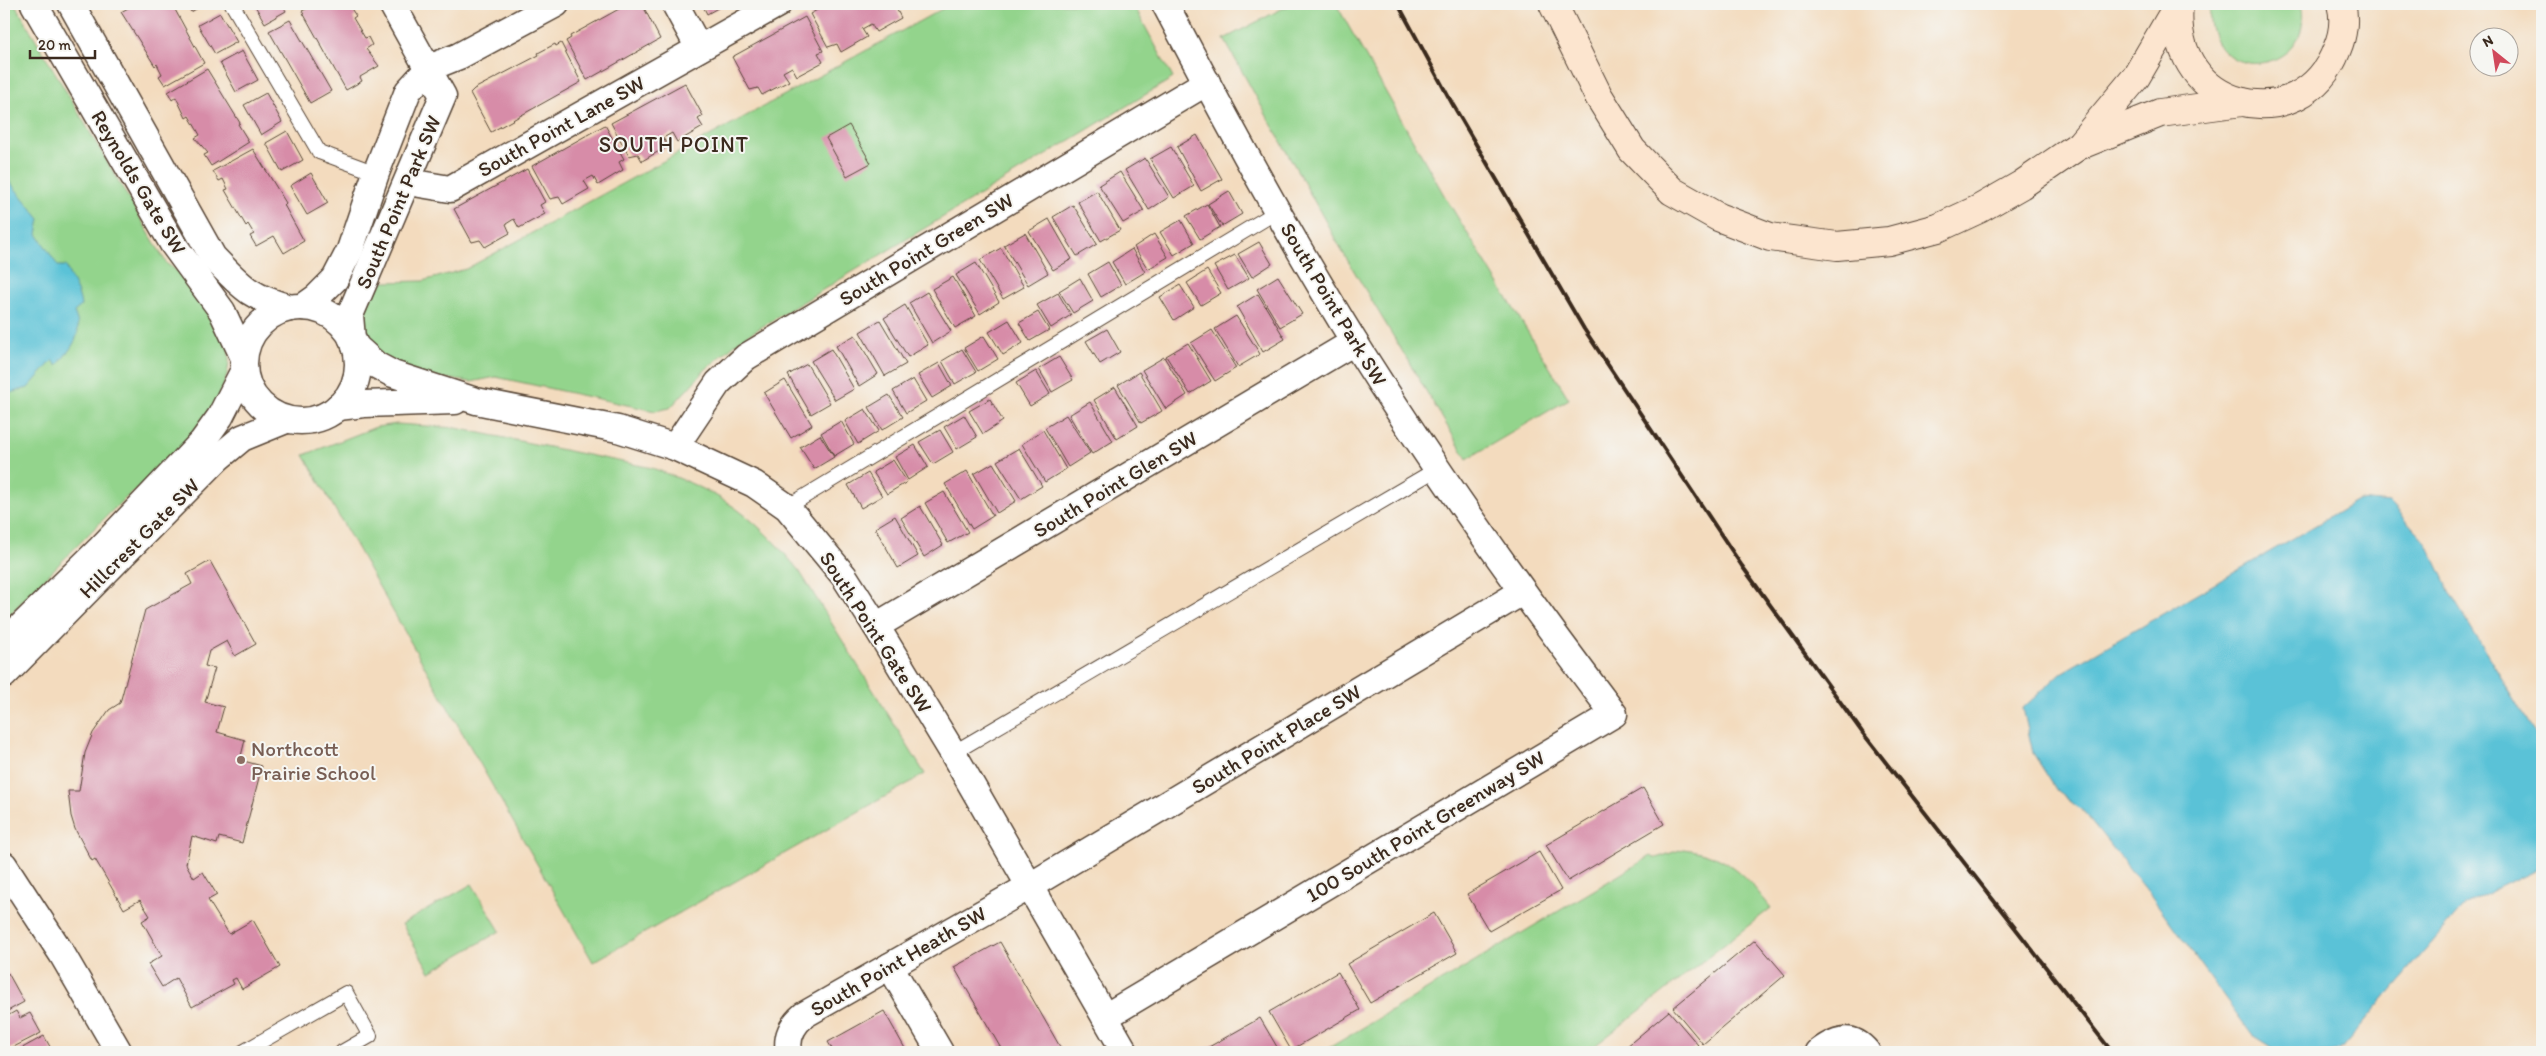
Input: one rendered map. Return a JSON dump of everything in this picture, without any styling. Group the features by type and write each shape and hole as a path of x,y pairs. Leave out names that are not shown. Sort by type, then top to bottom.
{"main road":[{"path":"1553,4 1598,95 1632,150 1672,191 1718,217 1770,236 1837,246 1889,241 1938,228 2022,186 2078,146 2160,113 2242,102 2268,104 2293,97 2315,83 2332,63 2342,38 2343,11 2341,4"},
{"path":"2078,146 2136,77 2179,4"},
{"path":"2179,4 2177,30 2184,55 2198,76 2218,93 2242,102"}],"street":[{"name":"Reynolds Gate SW","path":"34,4 173,244 222,311 244,364"},
{"name":"Reynolds Gate SW","path":"71,4 213,257 245,290 263,300 297,307"},
{"path":"392,4 429,68"},
{"name":"South Point Park SW","path":"297,307 317,297 335,278 346,258 376,172 408,91 429,68 459,56 556,4"},
{"path":"674,4 699,48"},
{"name":"South Point Lane SW","path":"420,184 450,189 778,4"},
{"name":"South Point Park SW","path":"1165,4 1278,211 1354,342 1437,469 1522,592"},
{"name":"South Point Park SW","path":"353,342 350,316 442,96 429,68"},
{"name":"South Point Green SW","path":"675,448 718,384 746,357 1206,82"},
{"path":"297,307 318,310 332,316 343,326 353,342 358,362 356,379 349,394 338,407 319,418 297,421 286,420 270,413 257,402 248,387 244,364 248,341 259,325 274,314 297,307"},
{"name":"South Point Gate SW","path":"353,342 376,364 393,374 476,401 618,429 675,448 754,484 786,507 844,576 876,626 1030,886 1124,1052"},
{"name":"South Point Glen SW","path":"876,626 1354,342"},
{"name":"Hillcrest Gate SW","path":"4,643 101,548 202,442 220,417 244,364"},
{"name":"South Point Gate SW","path":"338,407 364,404 476,401"},
{"name":"Hillcrest Gate SW","path":"4,676 218,458 242,438 286,420"},
{"name":"South Point Place SW","path":"1030,886 1522,592"},
{"name":"100 South Point Greenway SW","path":"1105,1017 1614,714 1522,592"},
{"path":"4,865 62,954 119,1052"},
{"name":"South Point Heath SW","path":"789,1052 789,1039 792,1028 804,1015 1030,886"},
{"path":"890,966 940,1052"},
{"path":"1819,1052 1833,1042 1846,1039 1857,1043 1868,1052"}],"lane":[{"path":"232,4 319,152 376,172"},
{"path":"786,507 1278,211"},
{"path":"953,754 1437,469"},
{"path":"243,1052 346,993 370,1036 342,1052"}],"green space":[{"path":"4,4 15,4 167,264 197,290 208,306 227,345 229,365 216,402 205,419 178,452 148,481 122,501 4,620"},
{"path":"951,4 1133,4 1173,78 740,340 706,369 670,408 655,411 496,377 471,382 414,374 365,344 361,309 383,282 423,281 466,269"},
{"path":"1291,4 1336,4 1444,195 1569,399 1467,459 1342,251 1224,39"},
{"path":"2212,4 2301,4 2302,25 2296,42 2284,54 2268,62 2251,63 2235,59 2221,48 2210,24"},
{"path":"397,424 456,428 652,468 699,487 736,508 784,552 800,572 925,774 593,962 304,455 376,427"},
{"path":"1683,849 1712,856 1734,868 1771,908 1587,1052 1322,1052 1651,856 1656,858"},
{"path":"472,884 500,931 430,972 402,924"}],"water":[{"path":"4,175 40,219 37,234 58,266 66,266 79,296 81,306 74,312 78,328 75,341 57,366 53,360 28,388 10,393 4,398"},
{"path":"2359,500 2390,503 2426,542 2450,593 2542,745 2542,866 2465,904 2340,1050 2333,1052 2279,1052 2252,1035 2149,893 2084,812 2057,791 2033,753 2023,708 2061,673"}],"building":[{"path":"135,4 170,4 173,6 204,63 165,85 159,76 162,74 157,64 155,66 121,12"},
{"path":"186,4 205,4 191,12"},
{"path":"254,4 282,4 286,11 265,23"},
{"path":"316,4 348,4 356,16 353,18 365,38 368,37 372,45 366,49 379,66 360,77 362,81 346,90 302,11"},
{"path":"628,4 642,4 660,39 587,80 566,41 571,38 570,36"},
{"path":"702,4 725,4 707,14"},
{"path":"828,4 900,4 902,7 897,10 901,18 876,32 871,24 862,29 867,37 841,52 837,44 828,47 810,14"},
{"path":"220,13 237,42 215,54 198,25"},
{"path":"805,17 823,51 818,53 823,62 797,76 792,67 783,72 789,81 762,95 758,88 750,90 732,57"},
{"path":"290,20 331,91 310,103 269,31"},
{"path":"561,43 581,82 491,132 470,93 474,89 539,55 538,53"},
{"path":"242,51 258,80 236,92 220,63"},
{"path":"207,69 240,123 238,124 249,142 211,166 204,155 208,153 195,138 200,135 189,116 186,118 176,97 172,100 168,92"},
{"path":"685,83 703,116 698,119 703,127 677,142 672,133 663,138 668,146 642,161 638,154 629,156 611,123"},
{"path":"266,93 282,122 261,135 244,105"},
{"path":"605,125 624,159 619,162 623,170 598,185 593,176 584,181 589,189 563,204 559,197 550,199 532,166"},
{"path":"849,125 871,163 847,176 826,138"},
{"path":"287,131 303,160 282,172 266,143"},
{"path":"1197,135 1222,179 1201,191 1177,147"},
{"path":"1171,147 1194,186 1174,198 1150,159"},
{"path":"253,149 286,203 284,205 304,241 284,253 274,236 256,246 250,236 254,234 248,224 246,226 225,190 228,189 223,179 219,181 213,171"},
{"path":"1145,158 1169,197 1149,210 1125,170"},
{"path":"527,169 545,202 540,205 545,214 519,228 514,219 506,224 510,233 485,247 480,240 472,242 454,209"},
{"path":"1120,172 1144,211 1123,223 1099,185"},
{"path":"311,173 328,203 307,215 290,186"},
{"path":"1097,191 1120,230 1101,241 1078,202"},
{"path":"1229,191 1242,214 1222,226 1208,204"},
{"path":"1207,204 1220,227 1200,239 1186,216"},
{"path":"1073,205 1097,244 1077,256 1053,217"},
{"path":"1049,219 1072,259 1053,270 1029,231"},
{"path":"1181,220 1194,243 1174,255 1160,232"},
{"path":"1025,233 1048,273 1028,285 1004,245"},
{"path":"1154,234 1168,257 1148,269 1134,247"},
{"path":"1259,242 1272,264 1252,277 1238,254"},
{"path":"1001,248 1024,287 1003,299 980,260"},
{"path":"1132,249 1145,272 1125,284 1112,262"},
{"path":"1235,255 1249,278 1228,290 1214,266"},
{"path":"1108,262 1121,285 1101,297 1088,274"},
{"path":"976,263 999,302 980,314 956,275"},
{"path":"1207,270 1221,293 1201,305 1187,283"},
{"path":"1278,276 1302,314 1280,327 1257,289"},
{"path":"953,277 976,316 955,328 932,289"},
{"path":"1080,278 1093,301 1073,313 1059,291"},
{"path":"1180,285 1194,307 1174,320 1160,297"},
{"path":"927,292 951,331 932,343 909,303"},
{"path":"1058,293 1071,315 1051,328 1037,305"},
{"path":"1258,294 1285,339 1263,352 1237,307"},
{"path":"905,305 928,345 908,357 884,318"},
{"path":"1038,312 1049,330 1030,341 1019,323"},
{"path":"1236,316 1260,354 1238,367 1215,329"},
{"path":"880,320 906,364 885,376 860,332"},
{"path":"1009,320 1023,343 1003,355 989,332"},
{"path":"1107,329 1120,352 1100,364 1086,341"},
{"path":"1212,330 1236,368 1215,381 1191,343"},
{"path":"855,335 878,374 859,386 836,346"},
{"path":"984,336 998,359 978,371 964,348"},
{"path":"1188,343 1211,381 1190,394 1166,356"},
{"path":"831,349 854,389 835,400 811,361"},
{"path":"962,349 976,372 955,384 942,361"},
{"path":"1059,357 1073,380 1052,392 1039,369"},
{"path":"1164,357 1187,395 1166,409 1142,370"},
{"path":"939,363 952,386 932,398 918,375"},
{"path":"807,364 830,403 811,414 788,375"},
{"path":"1036,371 1050,394 1030,406 1016,383"},
{"path":"1139,372 1162,411 1141,423 1118,385"},
{"path":"913,379 926,401 906,413 893,391"},
{"path":"785,380 812,425 791,438 764,393"},
{"path":"1115,387 1138,426 1117,439 1094,400"},
{"path":"889,395 903,417 882,430 869,407"},
{"path":"990,399 1003,421 983,434 969,411"},
{"path":"1090,402 1113,441 1092,454 1069,415"},
{"path":"865,409 879,431 858,444 845,421"},
{"path":"964,415 977,437 957,449 944,427"},
{"path":"1066,415 1090,453 1068,467 1045,428"},
{"path":"841,421 854,444 834,456 821,433"},
{"path":"940,430 953,452 933,464 919,442"},
{"path":"1043,430 1066,469 1045,482 1022,444"},
{"path":"820,435 834,457 814,469 800,447"},
{"path":"915,445 928,467 908,480 895,457"},
{"path":"1019,448 1042,486 1021,499 997,461"},
{"path":"893,460 907,482 887,494 873,472"},
{"path":"993,463 1016,501 997,513 974,474"},
{"path":"967,471 993,516 972,529 945,484"},
{"path":"868,473 882,496 861,508 848,485"},
{"path":"944,492 968,532 948,543 925,503"},
{"path":"920,506 943,545 924,557 901,518"},
{"path":"895,516 918,556 898,568 875,528"},
{"path":"210,561 256,644 235,656 227,641 209,651 205,666 215,668 205,702 224,707 217,732 245,740 240,760 262,766 242,843 219,837 217,844 192,836 186,864 194,878 203,872 217,895 208,900 229,934 253,920 280,967 242,989 236,978 232,980 234,984 192,1007 176,978 162,987 148,964 162,956 142,921 150,916 140,900 124,909 95,859 92,861 75,829 71,816 68,791 79,791 85,753 93,733 109,710 120,703 145,610 192,584 187,574"},
{"path":"1643,788 1664,824 1568,881 1546,845"},
{"path":"1539,852 1561,890 1489,931 1467,894"},
{"path":"1434,913 1457,953 1370,1003 1347,964"},
{"path":"1755,940 1785,975 1703,1044 1673,1008"},
{"path":"1000,942 1063,1052 1003,1052 954,967"},
{"path":"1338,972 1360,1010 1291,1050 1269,1012"},
{"path":"8,973 24,1002 4,1013 4,976"},
{"path":"16,1011 20,1018 30,1013 41,1033 4,1052 4,1018"},
{"path":"884,1011 907,1052 834,1052 828,1042"},
{"path":"1669,1011 1698,1045 1689,1052 1620,1052"},
{"path":"1260,1018 1280,1052 1200,1052"},
{"path":"44,1036 53,1052 15,1052"}],"railway":[{"path":"1398,4 1453,105 1584,329 1742,566 1862,732 2112,1052"}],"place":[{"name":"Northcott Prairie School","path":"241,760"}],"district":[{"name":"SOUTH POINT","path":"674,144"}]}
